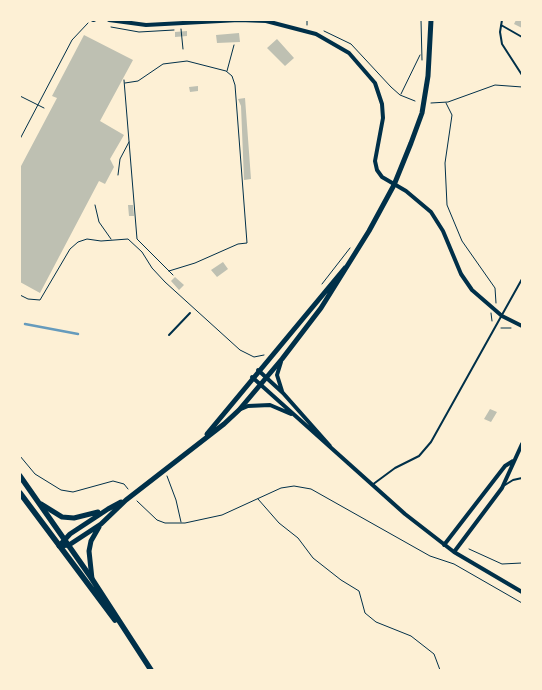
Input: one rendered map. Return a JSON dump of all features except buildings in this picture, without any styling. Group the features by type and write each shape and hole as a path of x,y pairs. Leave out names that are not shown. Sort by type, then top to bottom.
{"main road":[{"path":"20,476 92,579 140,654"},
{"path":"20,493 152,670"}],"street":[{"path":"109,20 146,25 266,21 316,34 349,53 365,69 375,83 382,104 383,118 375,161 376,170 394,185 406,191 431,212 440,226 466,283 502,316 522,326"},
{"path":"59,546 69,545 101,524 126,500 165,471 239,410 282,359 321,308 394,185 422,113 428,76 431,20"},
{"path":"204,438 252,377 350,262"},
{"path":"282,359 277,375 283,393"},
{"path":"258,370 283,393 344,461"},
{"path":"252,377 371,486 444,546 522,592"},
{"path":"239,410 248,406 270,405 295,416"},
{"path":"454,552 502,488 522,444"},
{"path":"444,546 505,466 513,461"},
{"path":"39,503 54,514 62,517 89,516 126,500"},
{"path":"59,546 64,538 108,509"},
{"path":"92,579 89,551 91,541 101,524"}],"lane":[{"path":"502,20 502,44 522,75"},
{"path":"501,25 522,37"},
{"path":"371,486 395,468 420,456 426,449 522,279"},
{"path":"169,335 190,313"},
{"path":"502,488 513,480 522,478"}],"path":[{"path":"20,139 72,40 80,29 93,20"},
{"path":"307,20 307,25"},
{"path":"421,20 422,62"},
{"path":"180,23 183,49"},
{"path":"226,71 234,45"},
{"path":"400,95 421,54"},
{"path":"169,271 206,260 238,244 247,243 235,85 232,76 226,71 196,62 175,62 153,69 138,81 124,82 137,239 169,271 174,275"},
{"path":"430,103 446,103 495,85 522,87"},
{"path":"20,96 44,108"},
{"path":"446,103 452,115 445,163 447,204 462,241 495,288 497,298 490,316 496,326 502,329 516,329"},
{"path":"118,175 120,159 129,141"},
{"path":"95,205 99,222 111,240"},
{"path":"20,295 28,299 40,300 70,249 78,242 87,239 100,241 122,238 135,244 164,282 240,350 254,357 263,356 268,351"},
{"path":"318,290 352,244"},
{"path":"20,456 35,474 61,490 73,492 113,481 124,484 128,489"},
{"path":"165,471 182,523"},
{"path":"137,500 157,520 165,523 182,523 222,515 281,488 294,486 311,489 430,556 454,564 522,603"},
{"path":"258,498 279,523 298,538 313,558 341,580 359,591 365,613 376,622 411,636 434,654 440,670"},
{"path":"469,549 502,564 522,563"}],"waterway":[{"path":"25,324 78,334"}]}
